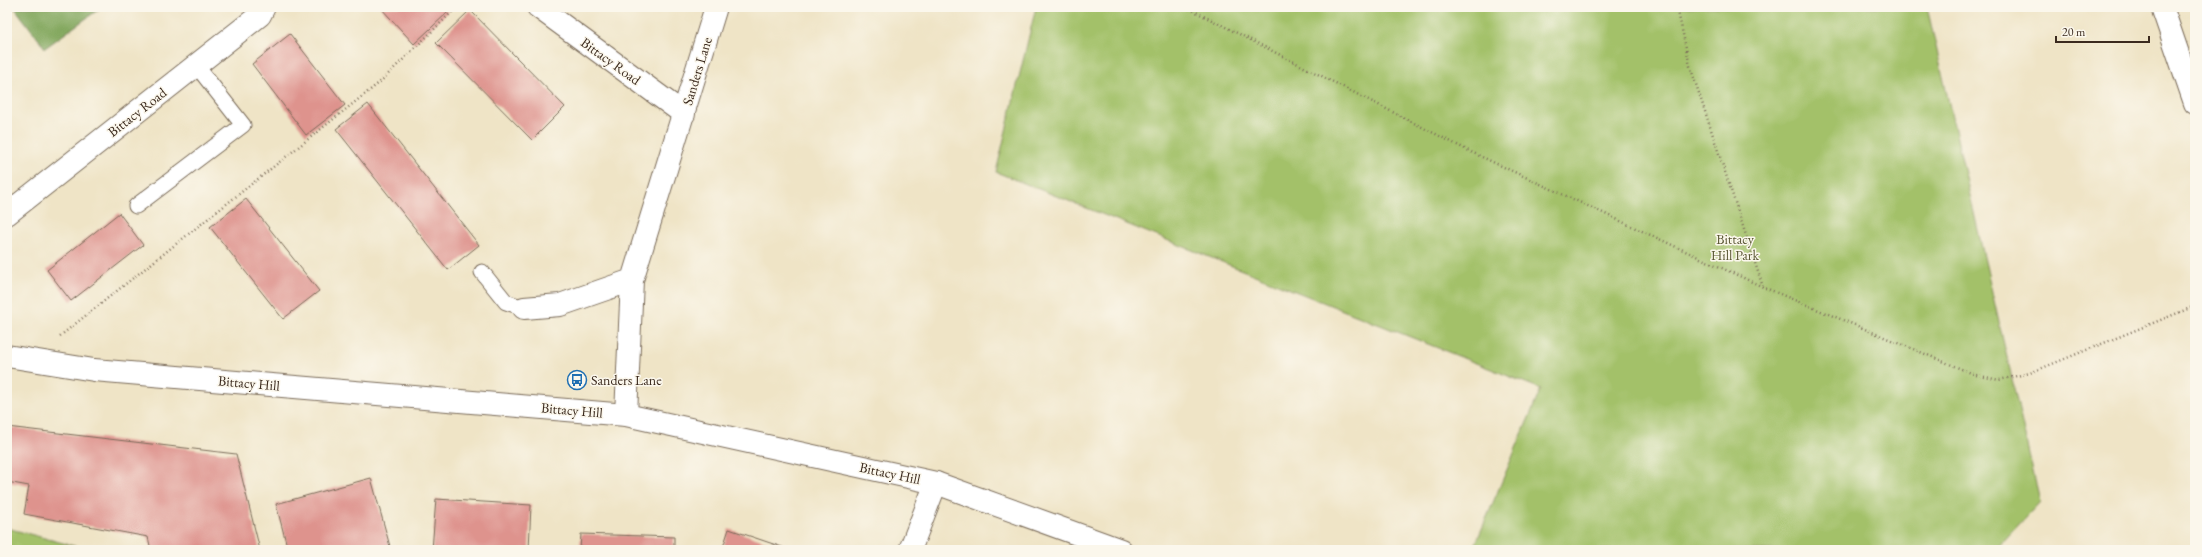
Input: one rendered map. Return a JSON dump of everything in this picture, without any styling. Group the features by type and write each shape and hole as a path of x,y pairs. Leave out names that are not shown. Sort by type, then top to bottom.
{"street":[{"name":"Bittacy Road","path":"7,214 260,15 264,7"},
{"name":"Bittacy Road","path":"538,7 684,114"},
{"name":"Sanders Lane","path":"626,415 632,280 716,7"},
{"path":"2162,7 2195,103"},
{"path":"524,308 560,305 632,280"},
{"name":"Bittacy Hill","path":"7,356 94,370 626,415 936,483 1121,550"},
{"path":"910,550 936,483"}],"lane":[{"path":"136,206 243,125 196,65"},
{"path":"482,272 506,302 524,308"}],"path":[{"path":"30,360 379,83 457,7"},
{"path":"1186,7 1469,151 1763,287 1976,375 1999,380 2030,373 2195,306"},
{"path":"1677,7 1690,66 1763,287"}],"green space":[{"path":"14,7 102,7 45,48"},
{"name":"Bittacy Hill Park","path":"1036,7 1927,7 2040,502 1995,550 1473,550 1541,389 996,172"},
{"path":"7,528 89,550 7,550"}],"building":[{"path":"380,7 443,7 448,12 414,44"},
{"path":"470,10 565,107 532,140 436,43"},
{"path":"290,34 345,105 306,135 252,64"},
{"path":"368,104 479,245 448,270 336,129"},
{"path":"246,199 319,291 283,319 210,227"},
{"path":"119,213 143,245 71,301 47,270"},
{"path":"7,427 236,454 260,550 151,550 148,537 24,514 29,486 7,482"},
{"path":"371,478 391,550 288,550 276,504"},
{"path":"436,499 531,505 529,550 432,550"},
{"path":"729,529 791,550 722,550"},
{"path":"581,534 674,537 674,550 580,550"}],"place":[{"name":"Sanders Lane","path":"577,380"}]}
